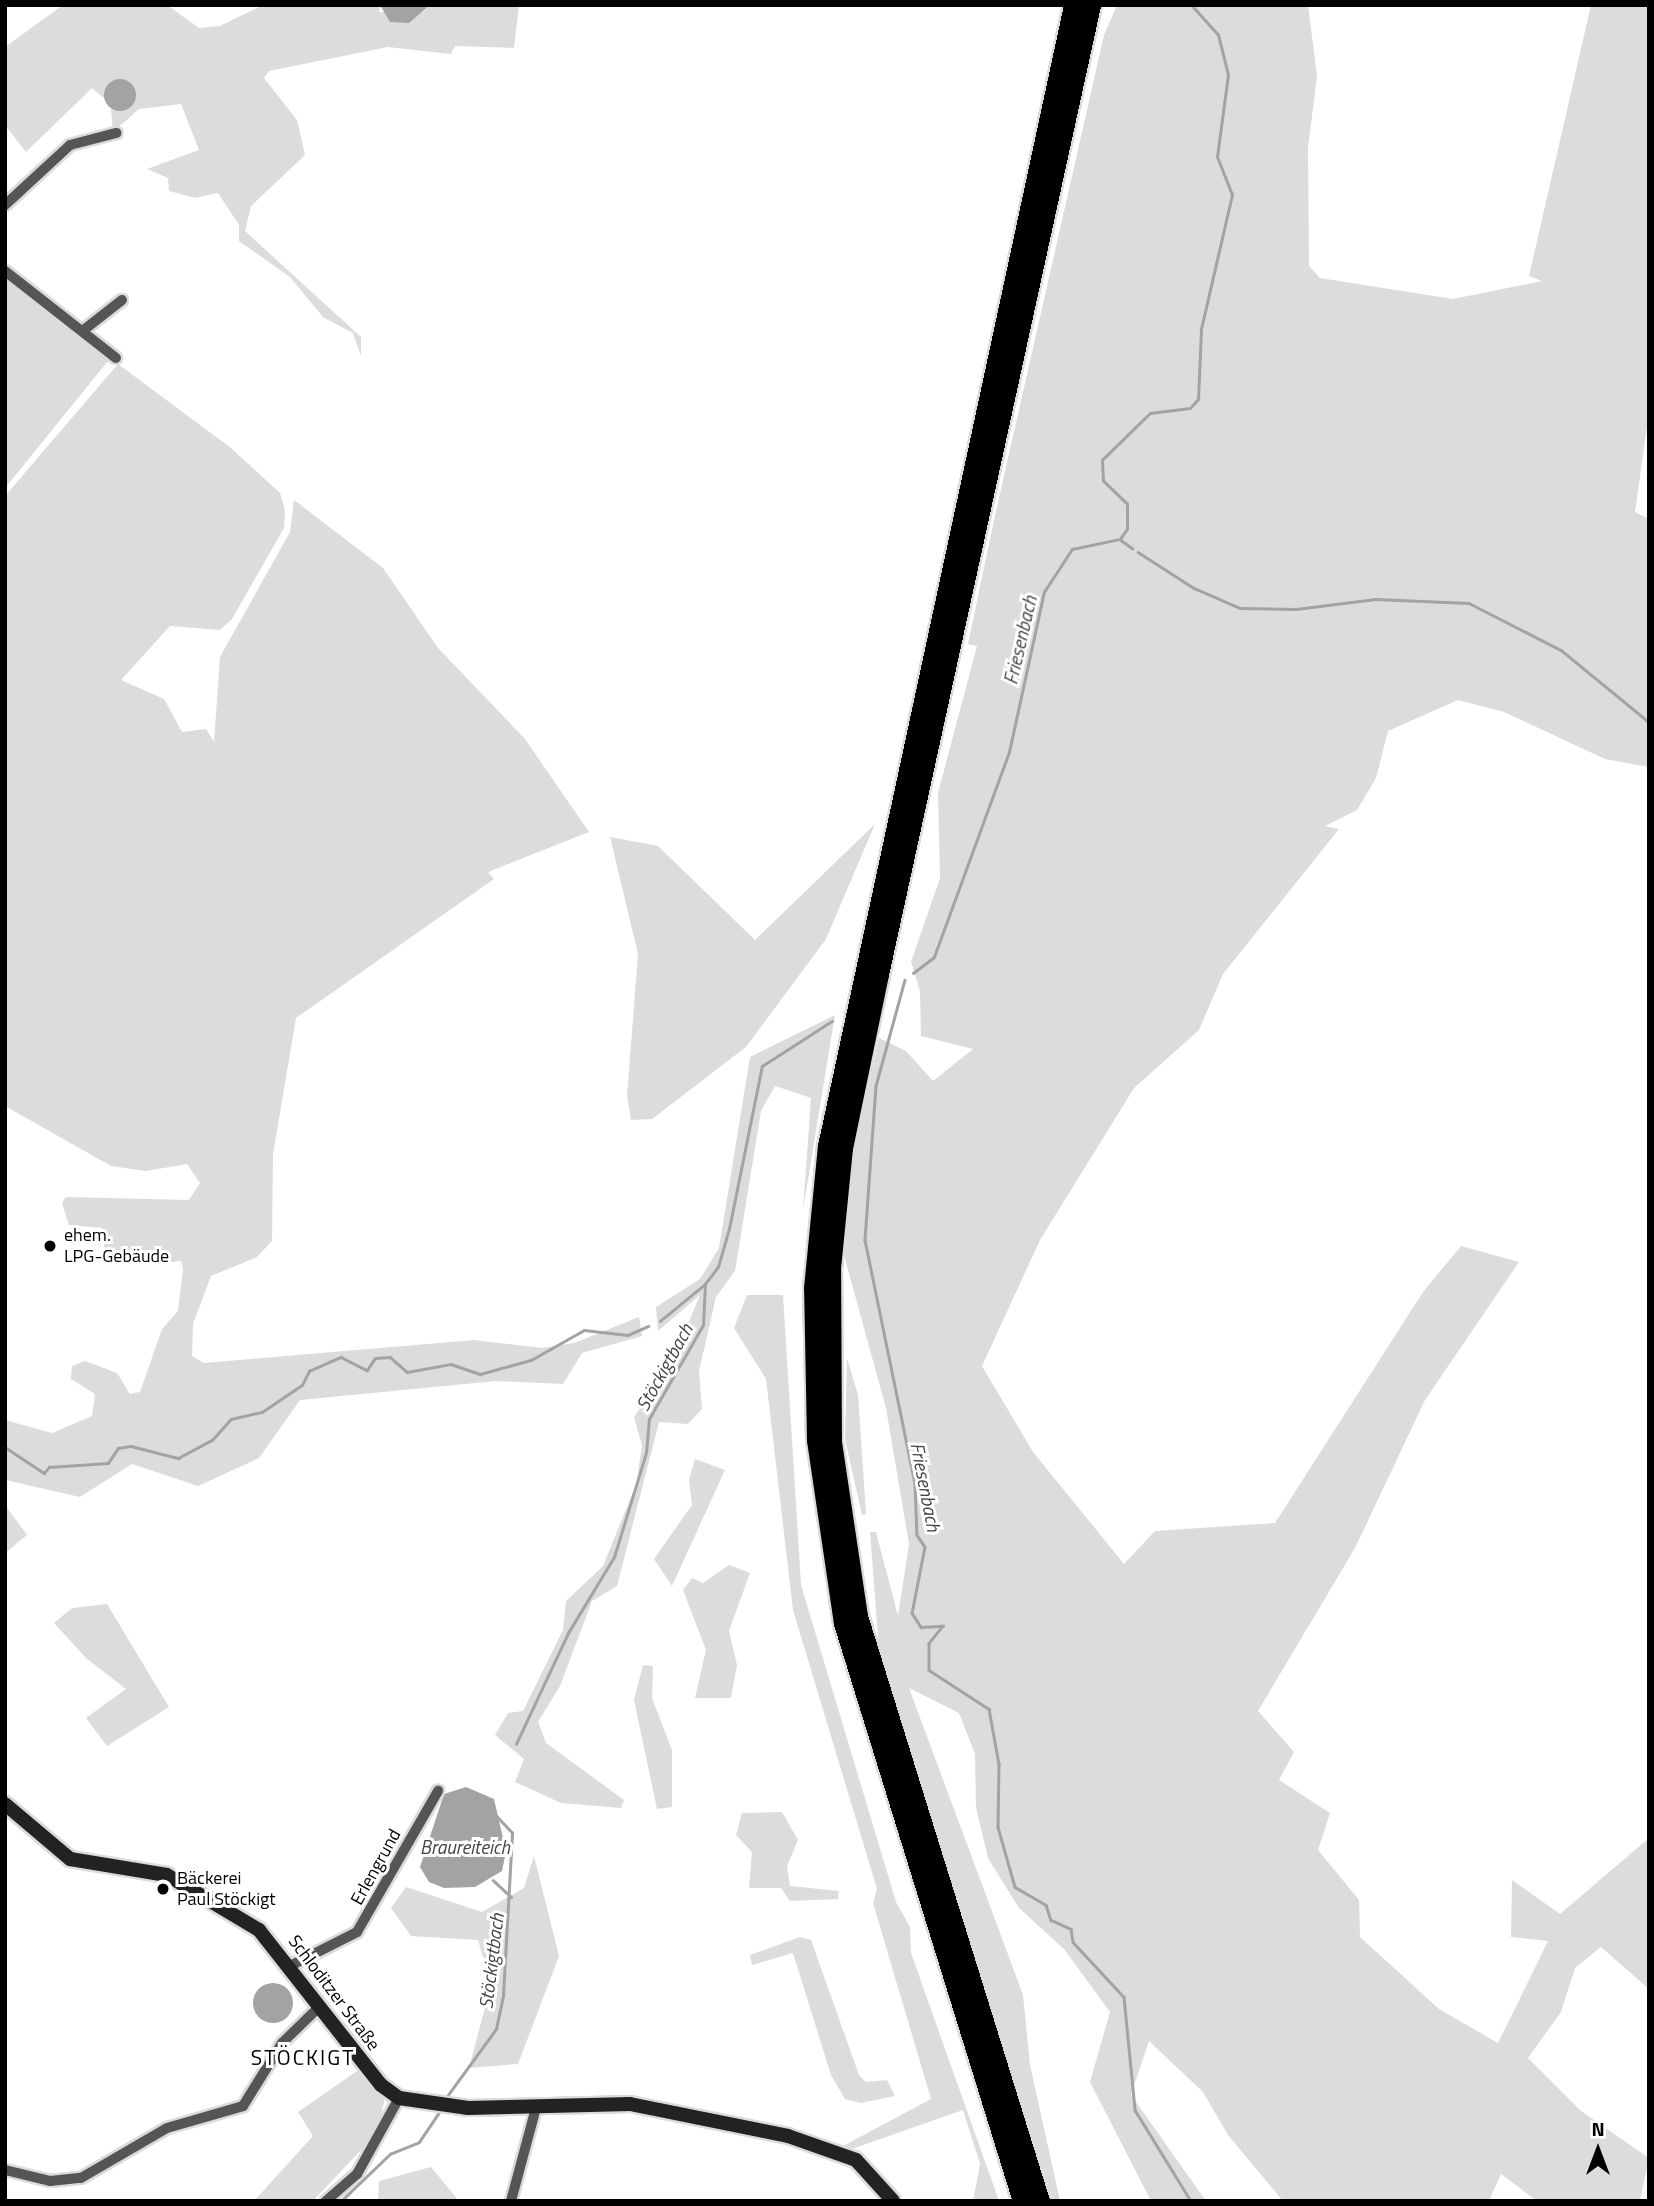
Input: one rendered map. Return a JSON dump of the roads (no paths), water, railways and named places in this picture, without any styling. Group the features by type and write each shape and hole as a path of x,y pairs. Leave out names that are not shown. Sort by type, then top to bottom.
{"highway":[{"path":"878,939 1073,5"},
{"path":"1022,2201 886,1772 844,1623 825,1525 813,1356 818,1217 870,973 1091,5"},
{"path":"870,973 843,1147 831,1268 832,1442 841,1524 858,1616 904,1775 1040,2201"}],"street":[{"path":"5,205 70,145 117,134"},
{"path":"5,271 85,329 116,358"},
{"path":"85,329 122,300"},
{"name":"Erlengrund","path":"292,1965 357,1932 438,1791"},
{"name":"Schloditzer Straße","path":"5,1804 70,1859 141,1867 216,1901 258,1930 292,1965 381,2085 399,2098"},
{"path":"5,2170 50,2181 81,2178 167,2128 243,2106 282,2043 320,2006"},
{"path":"326,2201 356,2174 399,2098 536,2108 630,2104 788,2136 856,2160 893,2201"},
{"path":"511,2201 536,2108"}],"water":[{"path":"380,5 430,5 409,23 390,22"},
{"path":"120,79 131,84 136,95 131,106 120,111 109,106 104,95 109,84"},
{"name":"Braureiteich","path":"466,1787 494,1799 506,1851 502,1871 475,1887 444,1888 429,1882 420,1867 444,1794"},
{"path":"273,1983 281,1984 287,1989 292,1995 292,2011 287,2017 281,2022 273,2023 265,2022 259,2017 254,2011 253,2003 254,1995 259,1989 265,1984"}],"waterway":[{"name":"Friesenbach","path":"913,973 934,957 1009,752 1044,592 1072,549 1120,539 1127,529 1127,504 1103,481 1102,460 1150,413 1190,408 1198,399 1201,329 1232,195 1217,157 1228,75 1218,35 1191,5"},
{"path":"1121,540 1132,548"},
{"path":"1138,552 1194,588 1240,608 1296,609 1375,599 1469,603 1561,650 1649,722"},
{"name":"Friesenbach","path":"905,980 876,1086 865,1240 915,1484 917,1535 925,1547 912,1613 921,1627 943,1626 929,1643 929,1670 989,1709 999,1764 998,1827 1015,1887 1046,1905 1051,1920 1071,1929 1073,1942 1124,1997 1135,2110 1191,2201"},
{"name":"Stöckigtbach","path":"516,1744 568,1633 614,1557 646,1453 649,1419 703,1325 705,1284 718,1267 729,1229 762,1066 832,1021"},
{"path":"660,1321 705,1284"},
{"path":"5,1447 44,1473 49,1467 108,1463 118,1448 131,1446 178,1458 212,1440 231,1419 262,1412 302,1385 309,1371 341,1357 367,1370 375,1358 390,1357 407,1372 451,1364 480,1374 531,1360 584,1330 628,1335 648,1326"},
{"name":"Stöckigtbach","path":"445,2099 496,2029 503,1995 512,1833 495,1815"},
{"path":"493,1880 511,1897"},
{"name":"Stöckigtbach","path":"341,2201 390,2154 419,2142 440,2111"}],"place":[{"name":"ehem. LPG-Gebäude","path":"50,1246"},
{"name":"Bäckerei Paul Stöckigt","path":"163,1889"}],"district":[{"name":"STÖCKIGT","path":"303,2057"}]}
